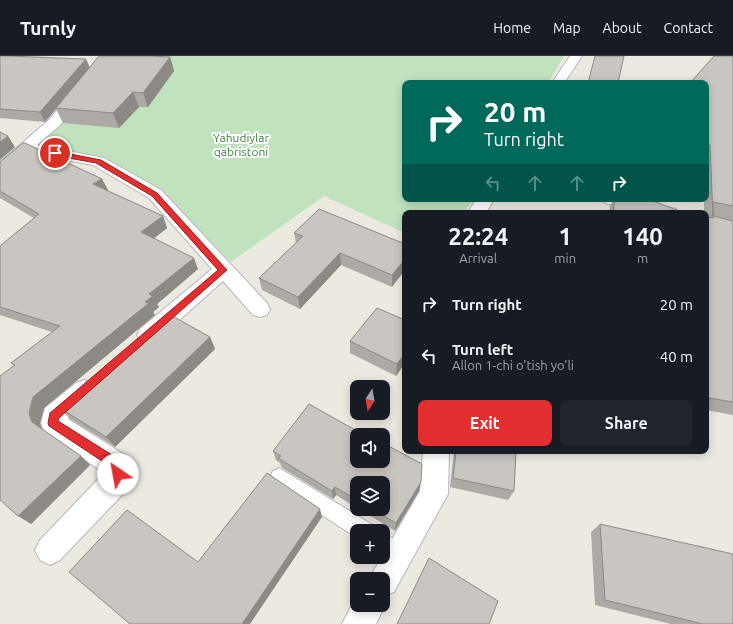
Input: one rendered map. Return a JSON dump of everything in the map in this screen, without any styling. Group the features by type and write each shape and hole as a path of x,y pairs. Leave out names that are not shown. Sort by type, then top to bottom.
{"street":[{"path":"0,170 54,123 106,56"},
{"path":"560,80 576,56"},
{"path":"26,148 98,161 155,194 260,310"},
{"path":"624,202 657,210"},
{"path":"132,348 223,270"},
{"path":"50,550 112,486 118,474 116,464 53,423 54,416 102,374"},
{"path":"385,572 391,548 434,494 436,454"},
{"path":"358,624 365,612"}],"lane":[{"path":"278,477 353,524"}],"green space":[{"name":"Yahudiylar qabristoni","path":"117,56 564,56 550,80 402,80 402,202 472,202 465,210 402,210 402,232 324,196 231,262 156,187 100,158 39,146 114,63"}],"building":[{"path":"0,56 86,59 40,112 0,109"},
{"path":"99,56 170,57 143,93 133,92 113,113 56,108"},
{"path":"595,56 624,56 619,80 589,80"},
{"path":"714,56 733,56 733,206 713,202 713,216 733,221 733,402 709,398 709,217 713,218 709,145 709,80 693,80"},
{"path":"0,132 8,136 0,142"},
{"path":"23,143 102,179 93,184 163,216 141,232 194,258 149,294 153,296 145,302 149,303 33,397 29,413 32,422 81,456 18,516 0,500 0,376 15,365 11,363 60,326 0,307 0,246 39,214 0,191 0,162"},
{"path":"615,202 656,202 676,210 613,210"},
{"path":"319,209 402,243 402,263 392,275 340,253 298,297 259,278 303,236 294,233"},
{"path":"377,308 402,319 402,357 397,364 350,341"},
{"path":"169,314 210,337 106,437 60,408"},
{"path":"309,404 352,428 350,428 350,468 390,468 390,447 422,464 421,482 396,523 384,516 390,516 390,476 350,476 350,496 335,487 332,491 278,458 281,456 273,451"},
{"path":"456,454 516,454 514,491 453,478"},
{"path":"267,473 320,509 242,624 130,624 69,572 127,510 198,562"},
{"path":"600,524 733,554 733,624 703,624 605,600"},
{"path":"429,558 498,601 489,624 397,624"}],"route":[{"path":"55,153 98,161 155,194 223,270 54,416 53,423 116,464 118,474"}]}
